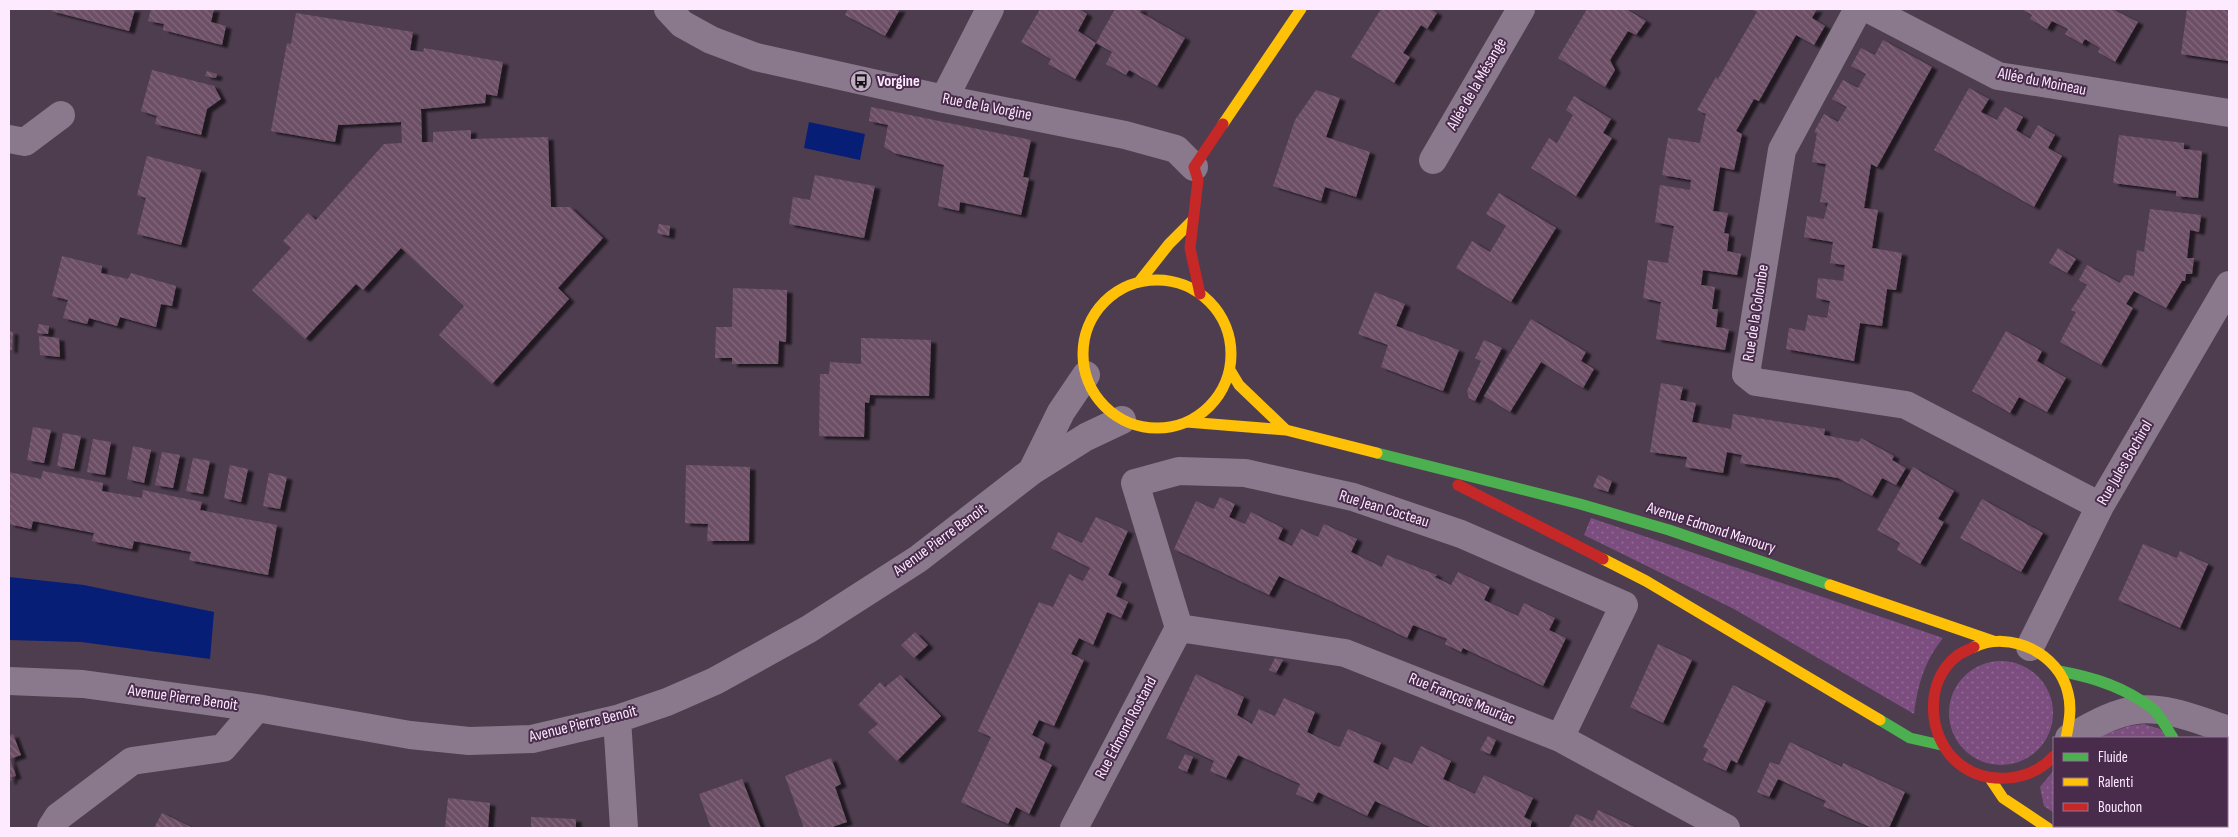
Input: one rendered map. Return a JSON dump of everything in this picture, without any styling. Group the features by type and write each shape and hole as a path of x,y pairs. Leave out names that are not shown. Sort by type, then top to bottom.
{"street":[{"name":"Rue de la Vorgine","path":"668,9 682,24 711,40 756,57 944,99 1125,135 1176,149 1194,167"},
{"path":"944,99 990,9"},
{"path":"1200,294 1190,248 1198,180 1194,167 1301,9"},
{"name":"Allée de la Mésange","path":"1433,160 1521,9"},
{"name":"Rue de la Colombe","path":"1858,9 1782,150 1746,374 1756,382 1906,405 2100,506"},
{"name":"Allée du Moineau","path":"1869,9 1998,76 2229,113"},
{"path":"9,139 25,142 61,115"},
{"path":"1140,282 1169,244 1192,221"},
{"path":"1160,280 1182,284 1200,294 1216,309 1226,327 1232,348 1230,370 1221,391 1206,410 1187,422 1166,428 1143,427 1122,420 1106,408 1094,393 1086,376 1083,352 1088,328 1100,308 1118,292 1140,282 1160,280"},
{"name":"Rue Jules Bochirol","path":"2030,647 2100,506 2229,285"},
{"name":"Avenue Edmond Manoury","path":"1230,370 1239,385 1286,430"},
{"name":"Avenue Pierre Benoit","path":"1032,471 1061,412 1086,376"},
{"name":"Avenue Pierre Benoit","path":"9,680 83,684 257,708 410,735 469,742 532,739 616,719 666,702 715,682 810,629 918,559 1032,471 1086,437 1122,420"},
{"name":"Avenue Edmond Manoury","path":"1187,422 1286,430 1580,504 1668,530 1993,641"},
{"name":"Avenue Edmond Manoury","path":"1414,463 1646,581 1910,738 1941,745"},
{"name":"Rue Jean Cocteau","path":"1179,628 1135,483 1179,471 1245,473 1353,497 1461,534 1624,605 1560,738"},
{"name":"Rue François Mauriac","path":"1179,628 1345,653 1560,738 1726,828"},
{"name":"Rue Edmond Rostand","path":"1074,828 1179,628"},
{"path":"2053,757 2035,772 2014,779 1991,780 1971,773 1960,766 1941,745 1933,727 1932,708 1935,688 1944,671 1957,656 1974,646 1993,641 2012,641 2030,647 2047,657 2059,671 2068,687 2071,705 2067,737"},
{"path":"2059,671 2096,678 2119,688 2154,710 2172,737"},
{"path":"52,828 58,817 132,761 223,748 257,708"},
{"path":"2069,737 2107,718 2138,710 2154,710 2176,714 2229,730"},
{"path":"616,719 624,828"},
{"path":"1991,780 2003,798 2048,828"}],"shaded area":[{"path":"809,122 865,134 860,160 804,148"},
{"path":"1591,518 1943,638 1931,656 1923,674 1914,714 1734,609 1584,535"},
{"path":"9,577 84,585 214,612 210,659 81,642 9,640"},
{"path":"2001,661 2021,665 2038,676 2049,693 2053,713 2049,733 2038,750 2021,761 2001,765 1981,761 1964,750 1953,733 1949,713 1953,693 1964,676 1981,665"},
{"path":"2144,724 2160,729 2166,737 2096,737 2129,726"},
{"path":"2053,771 2053,812 2044,806 2040,787"},
{"path":"2074,827 2214,828 2076,828"}],"building":[{"path":"51,9 135,9 129,31 51,11"},
{"path":"151,9 214,9 211,22 226,26 222,45 163,30 164,24 148,21"},
{"path":"848,9 900,9 885,36 845,15"},
{"path":"1040,9 1079,9 1087,14 1078,31 1096,43 1075,79 1048,64 1051,59 1021,42"},
{"path":"1115,9 1142,9 1140,12 1185,38 1157,86 1129,70 1126,75 1106,64 1112,52 1096,43"},
{"path":"1381,9 1430,9 1437,13 1427,29 1421,25 1403,53 1410,57 1394,83 1351,57"},
{"path":"1587,9 1626,9 1646,21 1636,35 1628,31 1610,60 1615,70 1605,87 1558,58"},
{"path":"1751,9 1817,9 1812,18 1825,26 1814,45 1796,35 1759,101 1754,99 1736,131 1742,134 1734,170 1720,167 1713,211 1728,213 1724,233 1729,234 1727,251 1741,254 1737,275 1703,270 1701,285 1715,287 1712,309 1718,309 1716,327 1729,329 1725,350 1656,339 1661,302 1643,298 1648,260 1668,263 1674,226 1655,222 1660,185 1690,190 1691,180 1662,175 1668,138 1700,143 1706,114 1697,110 1716,77 1718,79 1757,12"},
{"path":"2021,9 2112,9 2138,22 2115,62 2098,52 2100,48 2085,39 2082,44 2065,34 2068,29 2052,21 2047,29 2030,19 2032,15"},
{"path":"2187,9 2229,9 2228,61 2181,54"},
{"path":"296,13 413,32 410,50 423,52 424,48 503,62 497,96 486,94 485,103 421,109 422,142 433,142 433,132 471,130 471,139 548,137 551,207 570,207 603,238 558,288 569,299 492,384 439,335 464,306 401,248 363,290 356,284 305,339 252,290 291,248 283,241 308,213 316,220 384,144 402,143 401,122 338,125 335,142 271,131 287,43 291,44"},
{"path":"1883,40 1932,67 1877,167 1871,164 1864,208 1878,210 1872,248 1902,253 1896,290 1887,289 1882,326 1860,323 1854,361 1786,349 1789,328 1805,331 1808,315 1827,318 1830,301 1816,298 1818,278 1843,281 1845,265 1830,263 1833,242 1804,237 1807,216 1824,219 1828,203 1820,202 1826,164 1812,162 1817,133 1814,132 1824,114 1838,122 1847,107 1832,99 1843,80 1858,88 1866,74 1851,66 1861,48 1875,55"},
{"path":"152,70 214,86 221,99 207,109 201,135 155,124 157,116 141,111"},
{"path":"207,71 217,74 216,78 205,76"},
{"path":"1969,88 1989,99 1981,112 1997,120 2005,107 2023,117 2016,130 2030,139 2038,125 2055,135 2048,148 2062,156 2034,207 1934,150"},
{"path":"1316,90 1340,98 1326,137 1370,152 1356,197 1325,187 1321,201 1273,186 1295,120"},
{"path":"1574,96 1611,119 1603,133 1612,138 1576,196 1531,168 1549,138 1557,143 1573,115 1566,110"},
{"path":"871,107 1031,140 1023,177 1029,178 1021,215 960,202 959,211 938,206 944,165 894,153 884,147 888,125 869,121"},
{"path":"2119,135 2184,143 2184,149 2202,151 2198,198 2176,196 2176,191 2113,183"},
{"path":"147,156 201,170 181,245 137,234 146,198 137,195"},
{"path":"815,175 875,186 864,238 789,224 793,197 810,200"},
{"path":"1499,193 1556,228 1511,302 1456,268 1472,241 1490,252 1506,226 1486,214"},
{"path":"2150,209 2201,215 2199,232 2190,230 2187,258 2194,258 2192,274 2186,274 2185,281 2182,281 2166,308 2134,291 2126,304 2133,308 2101,365 2060,342 2076,312 2071,310 2087,285 2079,280 2087,265 2120,283 2125,275 2134,276 2137,250 2144,252"},
{"path":"659,224 670,226 669,236 657,233"},
{"path":"2058,248 2076,259 2067,273 2049,263"},
{"path":"62,256 102,266 101,273 128,279 131,273 176,286 172,306 161,304 156,327 120,317 117,326 89,318 87,324 63,318 68,300 52,296"},
{"path":"733,288 787,290 786,342 779,341 778,364 732,364 732,358 715,358 716,327 732,327"},
{"path":"1375,292 1405,304 1396,326 1459,350 1443,391 1381,367 1388,345 1358,334"},
{"path":"1531,319 1586,352 1581,361 1594,369 1583,388 1541,362 1510,412 1484,396"},
{"path":"39,324 49,326 48,334 37,333"},
{"path":"9,331 13,332 12,350 9,350"},
{"path":"2006,331 2042,351 2037,361 2066,378 2047,412 2019,397 2010,413 1972,391"},
{"path":"39,336 59,338 60,357 40,355"},
{"path":"861,338 931,340 929,396 870,395 869,403 865,402 864,437 819,436 820,374 829,374 830,362 861,364"},
{"path":"1484,340 1502,348 1475,401 1469,398 1467,391 1481,361 1475,358"},
{"path":"1661,383 1683,387 1680,400 1696,403 1692,422 1731,429 1733,414 1825,429 1824,435 1859,442 1861,438 1894,456 1892,460 1906,468 1896,485 1882,478 1872,496 1838,478 1740,463 1742,455 1727,452 1723,473 1685,467 1687,457 1650,452"},
{"path":"33,427 51,430 44,463 27,460"},
{"path":"63,433 81,436 74,469 57,466"},
{"path":"93,439 111,442 105,475 87,472"},
{"path":"133,446 151,450 144,483 127,479"},
{"path":"162,452 180,455 173,488 155,485"},
{"path":"193,458 210,461 203,494 186,491"},
{"path":"230,465 248,469 241,502 224,498"},
{"path":"686,465 750,467 749,541 707,541 708,524 685,523"},
{"path":"1913,467 1954,491 1938,519 1944,522 1920,564 1897,550 1900,543 1877,530"},
{"path":"43,471 103,483 102,491 142,498 143,490 202,502 200,510 277,525 268,575 189,560 191,552 134,541 132,549 92,541 94,533 33,521 31,529 9,524 9,472 41,479"},
{"path":"269,473 287,477 280,509 263,506"},
{"path":"1598,475 1612,481 1608,492 1593,487"},
{"path":"1220,497 1235,504 1229,517 1245,524 1251,512 1283,528 1278,539 1292,546 1301,529 1318,537 1324,524 1357,539 1351,552 1382,567 1387,555 1437,575 1435,577 1451,585 1458,572 1490,587 1484,600 1518,616 1524,603 1555,618 1549,630 1566,638 1543,686 1463,648 1461,652 1445,644 1447,639 1413,625 1407,638 1279,576 1269,595 1174,549 1196,501 1214,509"},
{"path":"1982,499 2043,533 2021,572 1960,538"},
{"path":"1096,517 1128,531 1108,575 1122,582 1116,596 1128,602 1121,618 1107,612 1093,645 1079,638 1071,654 1084,660 1054,726 1039,720 1032,735 1045,742 1039,758 1052,765 1029,814 1016,807 1008,824 961,802 991,737 978,731 1039,602 1053,607 1069,574 1083,581 1090,568 1051,548 1058,532 1082,543"},
{"path":"2143,544 2177,558 2180,551 2208,564 2180,628 2118,600"},
{"path":"915,632 928,645 914,658 901,645"},
{"path":"1658,644 1692,660 1663,723 1630,707"},
{"path":"1275,658 1283,660 1276,673 1269,670"},
{"path":"1196,674 1244,697 1237,715 1252,724 1259,709 1275,716 1284,698 1315,712 1307,732 1334,745 1340,747 1348,729 1381,743 1373,762 1388,770 1394,757 1412,764 1421,746 1451,761 1443,779 1475,794 1484,775 1533,798 1524,817 1532,821 1530,828 1432,828 1375,801 1367,816 1318,792 1313,802 1296,794 1300,784 1238,755 1226,778 1210,771 1214,761 1166,738"},
{"path":"900,675 941,716 897,761 868,732 878,724 858,705 880,682 885,687"},
{"path":"1733,685 1766,701 1737,763 1731,760 1726,771 1703,760 1708,749 1703,747"},
{"path":"13,734 21,755 10,759 16,776 11,777 12,780 9,782 9,736"},
{"path":"1488,736 1496,740 1490,754 1480,750"},
{"path":"1790,742 1842,767 1843,763 1905,792 1889,828 1872,828 1823,806 1826,801 1778,779 1769,797 1757,792 1770,762 1779,765"},
{"path":"1185,754 1193,757 1187,772 1178,768"},
{"path":"831,758 841,784 835,787 847,822 829,828 804,828 785,776"},
{"path":"742,779 761,828 711,828 699,794"},
{"path":"448,798 490,803 488,828 445,828"},
{"path":"1598,810 1637,828 1569,828 1576,814 1593,821"},
{"path":"162,813 193,828 154,828"},
{"path":"531,817 576,819 576,828 531,828"}],"traffic: fast":[{"path":"1377,453 1580,504 1669,530 1830,585"},
{"path":"2059,671 2084,676 2108,684 2142,701 2156,712 2172,737"},
{"path":"1880,720 1910,738 1941,745"}],"traffic: slow":[{"path":"1223,124 1301,9"},
{"path":"1139,282 1169,244 1192,221"},
{"path":"1157,280 1185,286 1209,302 1225,326 1231,354 1225,382 1209,406 1185,422 1157,428 1129,422 1105,406 1089,382 1083,354 1089,326 1105,302 1129,286 1157,280"},
{"path":"1230,370 1239,385 1286,430"},
{"path":"1187,422 1286,430 1377,453"},
{"path":"1603,559 1646,581 1880,720"},
{"path":"1830,585 1993,641"},
{"path":"1974,647 1988,642 2003,641 2031,649 2044,656 2063,679 2068,693 2070,716 2066,737"},
{"path":"1991,780 2003,798 2048,828"}],"traffic: jam":[{"path":"1200,294 1190,248 1198,180 1194,167 1223,124"},
{"path":"1458,485 1603,559"},
{"path":"1974,647 1959,655 1946,667 1939,679 1935,694 1933,709 1935,724 1947,751 1968,770 1993,778 2007,778 2032,772 2053,757"}],"place":[{"name":"Vorgine","path":"861,81"}]}
